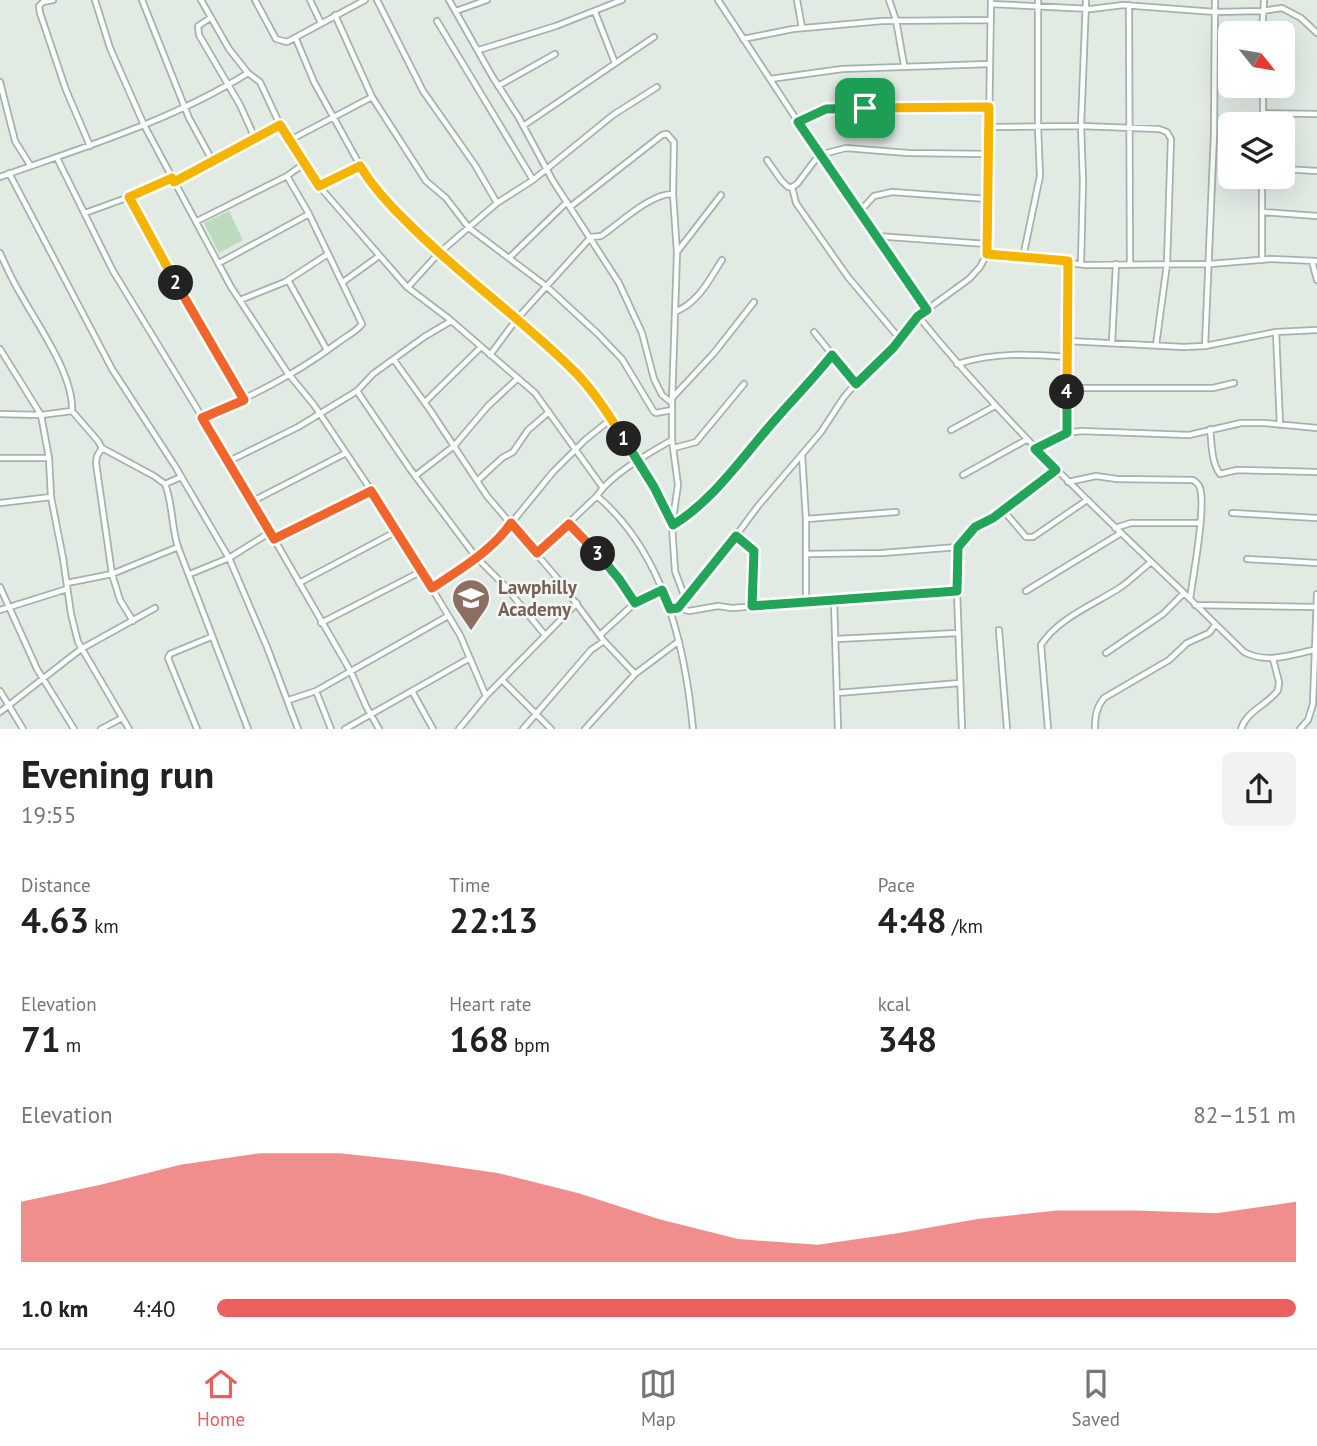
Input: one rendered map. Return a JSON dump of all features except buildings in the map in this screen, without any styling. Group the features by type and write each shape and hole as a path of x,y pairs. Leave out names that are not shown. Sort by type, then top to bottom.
{"street":[{"path":"53,0 43,2 39,6 40,13 66,90 90,146"},
{"path":"95,0 110,48 144,125 219,263 290,376 319,413 422,571 470,658 486,696"},
{"path":"142,0 184,106 212,160"},
{"path":"201,0 229,49 248,73 260,82 280,125 319,186 408,287 535,393 603,488"},
{"path":"255,0 276,39 286,42 364,0"},
{"path":"310,0 321,23"},
{"path":"377,0 423,91 497,203"},
{"path":"449,0 546,169 591,237 633,309 654,379 662,395 672,401"},
{"path":"456,11 487,0"},
{"path":"479,50 595,12 622,0"},
{"path":"718,0 927,310"},
{"path":"797,0 802,28"},
{"path":"888,0 896,20 904,65"},
{"path":"1081,264 1081,126 1086,0"},
{"path":"1174,0 1174,8"},
{"path":"1205,346 1210,264 1215,0"},
{"path":"1262,21 1264,0"},
{"path":"678,608 821,432 856,384 900,339 918,316 969,279 987,254 991,2 1038,3 1086,9 1125,3 1215,12 1282,8 1301,18 1317,33"},
{"path":"1023,257 1040,176 1038,3"},
{"path":"1125,3 1130,265"},
{"path":"595,12 615,63"},
{"path":"335,15 372,97 426,181 446,198 469,228 546,286 597,333 622,359 654,412 672,410"},
{"path":"210,18 202,22 198,30 255,138"},
{"path":"743,39 802,28 896,20 991,20"},
{"path":"437,21 533,180"},
{"path":"523,126 654,37"},
{"path":"296,39 332,118 368,180 438,254 576,373 593,391 638,461 673,525"},
{"path":"498,86 555,54"},
{"path":"770,79 842,69 990,64"},
{"path":"0,177 144,125 248,73"},
{"path":"0,82 15,141 30,165"},
{"path":"408,287 438,254 497,203 533,180 613,115 657,87"},
{"path":"290,139 372,97"},
{"path":"798,122 826,109 989,107"},
{"path":"1295,114 1317,114"},
{"path":"85,213 173,180 280,125"},
{"path":"988,127 1081,126 1159,129 1167,132 1171,139 1167,264 1156,345"},
{"path":"510,257 568,204 662,135 667,134 674,142 673,194 677,253 672,440 678,485 673,525 675,571 685,598"},
{"path":"767,160 781,180 788,187 792,187 820,155 846,148 908,153 988,154"},
{"path":"57,158 113,271 229,461 351,673 379,729"},
{"path":"197,222 287,176 304,163"},
{"path":"319,186 360,166"},
{"path":"1295,170 1317,171"},
{"path":"9,173 112,369 229,558 289,700 298,729"},
{"path":"202,418 290,376 362,324 309,214 287,176"},
{"path":"792,187 796,204 848,277 900,339"},
{"path":"1262,189 1262,260"},
{"path":"861,210 874,196 892,192 988,199"},
{"path":"490,355 516,320 591,237 601,236 652,201 673,194"},
{"path":"677,253 721,195"},
{"path":"129,197 150,239 244,400"},
{"path":"1262,212 1317,216"},
{"path":"219,263 309,214"},
{"path":"876,236 987,244"},
{"path":"0,253 60,363 71,396 72,411 102,448 165,484 178,547 248,729"},
{"path":"240,300 288,280 328,254"},
{"path":"987,254 1081,264 1314,261 1317,280"},
{"path":"343,282 379,256"},
{"path":"674,312 688,306 699,295 722,260"},
{"path":"1067,433 1068,261"},
{"path":"1112,342 1116,264"},
{"path":"288,280 327,350"},
{"path":"672,401 754,302"},
{"path":"918,316 957,364 1035,449 1244,652 1253,657 1273,659 1314,650"},
{"path":"229,461 298,427 357,391 373,374 451,321"},
{"path":"1068,341 1205,346 1276,332 1317,330"},
{"path":"814,332 856,384"},
{"path":"1276,332 1280,425"},
{"path":"425,402 481,347"},
{"path":"0,349 41,415 49,458 51,497 73,626 81,649 129,729"},
{"path":"957,364 983,356 1020,354 1068,357"},
{"path":"673,525 704,501 832,355"},
{"path":"394,360 487,496 537,553 604,641 635,674"},
{"path":"415,475 454,446 488,406 517,379"},
{"path":"1067,388 1213,388 1234,383"},
{"path":"674,448 696,442 744,384"},
{"path":"357,391 476,557 545,635"},
{"path":"951,430 995,407"},
{"path":"0,414 41,415 72,411"},
{"path":"477,481 502,458 513,452 528,430 549,412"},
{"path":"432,588 500,537 538,489 611,419"},
{"path":"1035,449 1067,433 1096,430 1189,435 1241,423 1317,428"},
{"path":"1210,429 1213,458 1220,474 1237,470 1317,472"},
{"path":"537,553 603,488 638,461 672,440"},
{"path":"963,475 1027,440"},
{"path":"102,448 96,463 112,574 120,600 133,621"},
{"path":"251,502 345,453"},
{"path":"802,454 806,519 806,603"},
{"path":"0,458 49,458"},
{"path":"962,729 958,547 975,527 1003,510 1056,470"},
{"path":"1068,481 1096,476 1117,480 1193,480 1199,484 1200,523 1190,599"},
{"path":"165,484 181,477"},
{"path":"274,539 371,491"},
{"path":"597,496 617,513 628,528 648,560 670,609 690,693 693,729"},
{"path":"0,503 51,497"},
{"path":"1003,510 1021,533 1026,537 1033,537 1087,500"},
{"path":"806,519 896,512"},
{"path":"1232,513 1317,518"},
{"path":"1115,528 1131,523 1200,523"},
{"path":"569,524 606,563 635,603"},
{"path":"299,583 397,531"},
{"path":"190,574 229,558 269,533"},
{"path":"1026,592 1121,533"},
{"path":"736,536 754,551 752,606"},
{"path":"0,610 67,586 112,574 178,547"},
{"path":"806,554 882,553 958,547"},
{"path":"1247,559 1317,563"},
{"path":"1048,729 1041,645 1049,634 1082,610 1123,586 1151,562"},
{"path":"321,623 422,571"},
{"path":"0,587 44,678 74,729"},
{"path":"600,635 635,603 662,590"},
{"path":"670,609 688,611 709,607 732,608 957,591"},
{"path":"1106,653 1163,614 1184,593"},
{"path":"1300,729 1311,713 1317,594"},
{"path":"834,601 838,729"},
{"path":"459,729 486,696 577,603"},
{"path":"1195,605 1316,607"},
{"path":"0,712 81,649 155,608"},
{"path":"289,700 316,691 351,673 448,616"},
{"path":"1095,729 1098,705 1104,698 1169,660 1187,643 1209,633 1215,625"},
{"path":"999,630 1007,729"},
{"path":"836,639 958,633"},
{"path":"197,729 168,658 170,654 211,637"},
{"path":"585,729 635,674 679,640"},
{"path":"523,729 591,650 604,641"},
{"path":"345,729 470,658"},
{"path":"1241,729 1252,713 1278,690 1279,682 1273,659"},
{"path":"503,681 551,729"},
{"path":"838,694 960,683"},
{"path":"0,691 23,729"},
{"path":"316,691 331,729"},
{"path":"412,691 433,729"},
{"path":"101,729 122,718"}],"green space":[{"path":"229,211 243,240 219,253 204,223"}],"place":[{"name":"Lawphilly Academy","path":"471,632"}],"route":[{"path":"989,107 987,254 1068,261 1067,433 1035,449 1056,470 993,518 975,527 958,547 957,591 752,606 754,551 736,536 678,608 670,609 662,590 635,603 606,563 569,524 537,553 511,523 500,537 476,557 432,588 371,491 274,539 202,418 244,400 150,239 129,197 172,178 174,182 280,125 319,186 360,166 368,180 438,254 548,347 593,391 654,487 673,525 704,501 832,355 856,384 893,348 918,316 927,310 861,210 829,169 798,122 826,109 865,108 989,107"}]}
